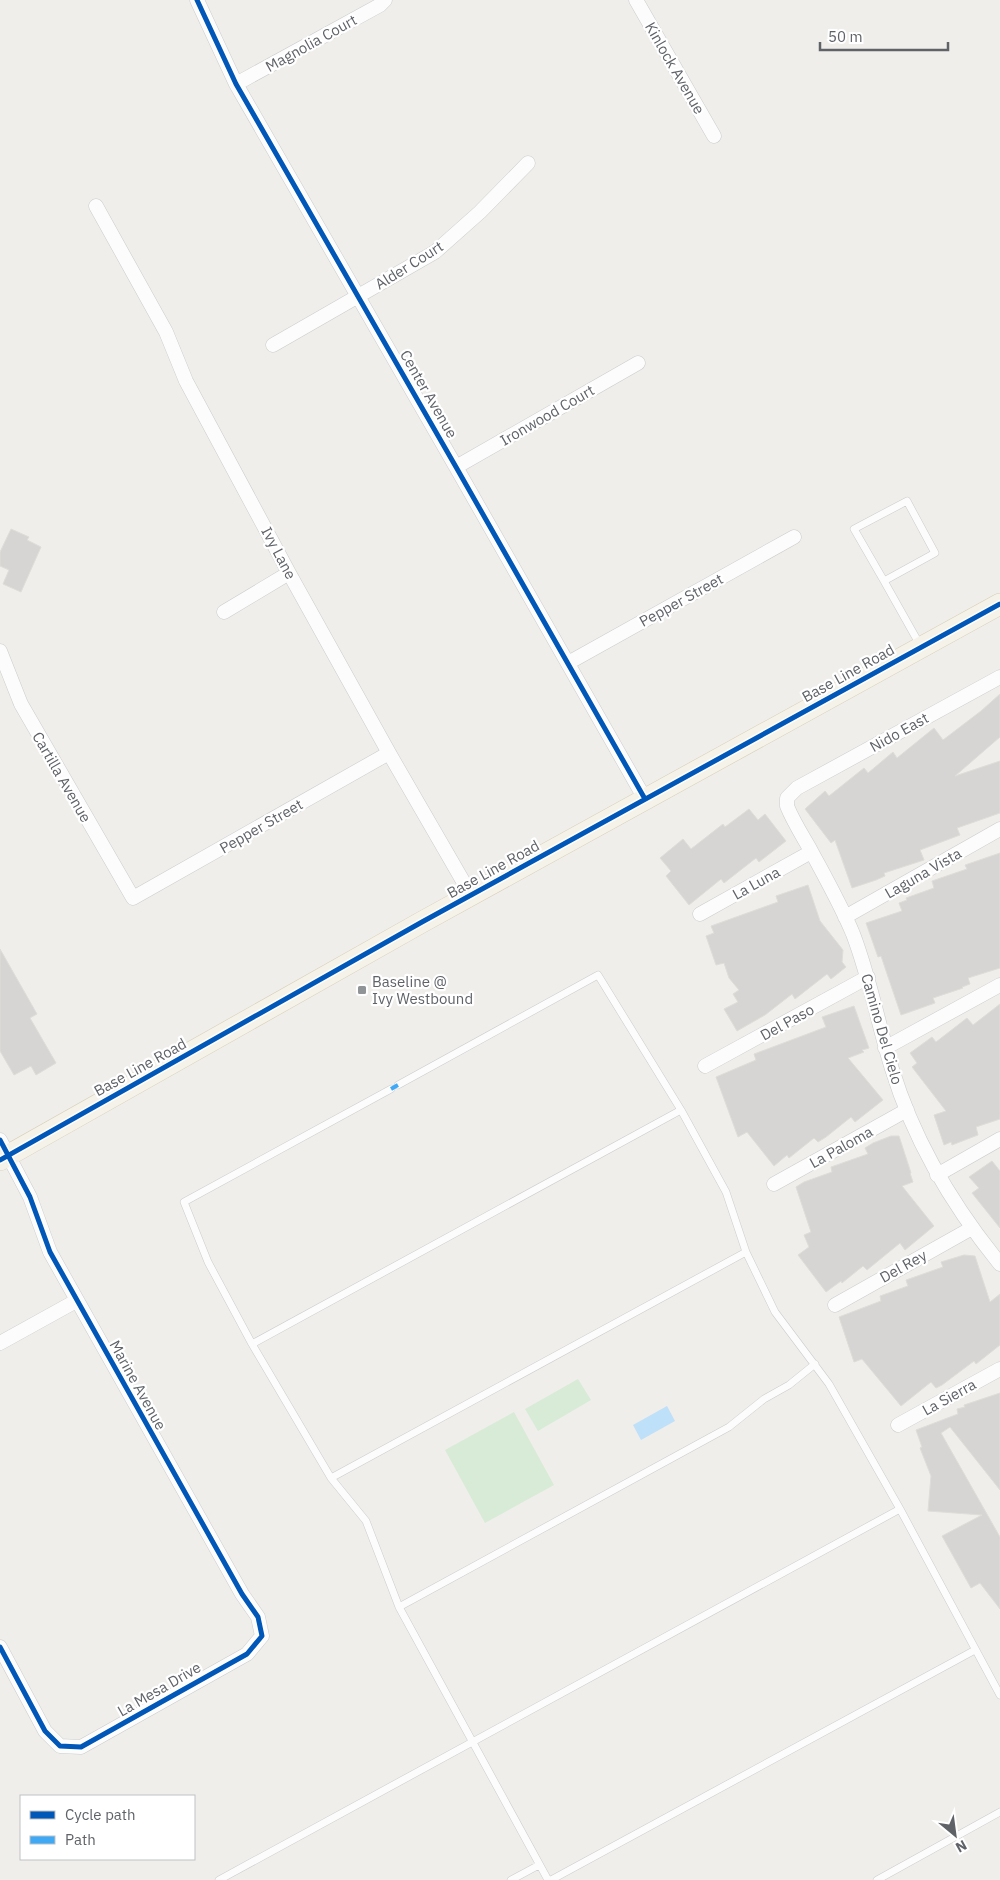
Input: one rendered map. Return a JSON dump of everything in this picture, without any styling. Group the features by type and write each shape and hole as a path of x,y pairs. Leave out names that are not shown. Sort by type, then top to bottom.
{"main road":[{"name":"Base Line Road","path":"3,1152 1000,604"}],"street":[{"name":"Center Avenue","path":"197,0 236,84 359,296 645,799"},
{"name":"Magnolia Court","path":"236,84 380,5 385,0"},
{"name":"Kinlock Avenue","path":"636,0 714,136"},
{"name":"Alder Court","path":"273,345 435,252 480,212 528,163"},
{"name":"Ivy Lane","path":"96,206 166,332 186,381 289,573 388,753 471,895"},
{"name":"Ironwood Court","path":"456,466 638,363"},
{"name":"Pepper Street","path":"568,663 794,537"},
{"path":"224,612 289,573"},
{"name":"Cartilla Avenue","path":"0,651 21,704 133,898"},
{"name":"Nido East","path":"797,788 1000,677"},
{"name":"Pepper Street","path":"133,898 388,753"},
{"name":"Camino Del Cielo","path":"797,788 787,798 787,806 845,917 868,976 886,1048 907,1110 937,1174 972,1228 1000,1264"},
{"name":"Laguna Vista","path":"845,917 1000,829"},
{"name":"La Luna","path":"700,914 811,852"},
{"name":"Del Paso","path":"705,1066 868,976"},
{"path":"886,1048 1000,984"},
{"name":"La Paloma","path":"774,1184 907,1110"},
{"path":"937,1174 1000,1139"},
{"name":"Marine Avenue","path":"3,1152 30,1198 50,1252 242,1594 258,1617 262,1636"},
{"name":"Del Rey","path":"835,1305 972,1228"},
{"path":"0,1343 76,1300"},
{"name":"La Sierra","path":"898,1425 1000,1369"},
{"name":"La Mesa Drive","path":"0,1647 46,1731 60,1746 81,1748 247,1654 262,1636"}],"lane":[{"path":"884,581 935,553 907,501 854,529 921,647"},
{"path":"976,1650 549,1880 399,1607 366,1521 331,1478 252,1344 208,1262 184,1202 598,975 682,1110 726,1192 746,1252 775,1312 829,1384 900,1509 976,1650 1000,1695"},
{"path":"252,1344 682,1110"},
{"path":"331,1478 746,1252"},
{"path":"399,1607 729,1427 764,1399 789,1385 815,1364"},
{"path":"219,1880 900,1509"},
{"path":"877,1880 1000,1812"},
{"path":"511,1880 539,1864"}],"green space":[{"path":"578,1379 591,1400 538,1431 525,1409"},
{"path":"514,1412 554,1485 485,1523 445,1450"}],"water":[{"path":"667,1406 675,1421 641,1440 633,1425"}],"building":[{"path":"11,529 29,537 27,540 41,547 21,592 3,584 9,570 0,566 0,552"},
{"path":"1000,694 1000,737 955,776 1000,761 1000,813 957,828 960,835 920,850 924,860 884,873 885,876 852,888 835,840 831,843 805,809 825,791 829,796 864,768 868,773 893,752 897,758 934,728 943,740"},
{"path":"749,809 758,820 765,814 786,841 759,862 756,858 724,883 721,879 689,905 666,876 671,871 660,858 683,839 691,849 723,824 725,827"},
{"path":"1000,853 1000,968 968,978 970,984 963,988 933,998 935,1003 901,1015 881,956 878,957 866,923 902,911 899,903 907,900 906,898 934,888 932,881 967,869 965,865"},
{"path":"808,885 820,921 843,950 842,962 846,967 831,979 827,974 795,999 792,994 765,1015 737,1031 724,1009 738,1002 733,994 739,990 729,978 724,963 716,965 706,936 714,933 711,926 778,902 776,896"},
{"path":"0,949 37,1014 30,1018 56,1063 36,1075 31,1066 14,1075 0,1051"},
{"path":"1000,1004 1000,1119 976,1127 978,1135 952,1145 951,1142 944,1145 934,1115 946,1111 912,1067 917,1063 910,1053 932,1037 936,1042 967,1018 973,1025"},
{"path":"854,1006 869,1048 848,1058 883,1100 855,1122 851,1117 826,1137 818,1142 814,1138 789,1158 787,1155 774,1166 747,1132 738,1137 716,1077 756,1060 754,1054 826,1027 822,1017"},
{"path":"891,1136 899,1136 913,1182 902,1186 934,1226 905,1250 900,1243 867,1270 863,1266 842,1283 841,1281 826,1292 798,1255 809,1247 804,1235 811,1232 796,1187 804,1182 832,1172 831,1167 868,1154 865,1148"},
{"path":"992,1161 1000,1171 1000,1228 972,1193 979,1188 969,1177"},
{"path":"964,1255 975,1256 990,1302 1000,1294 1000,1345 976,1364 974,1361 942,1385 936,1388 931,1382 901,1406 862,1359 854,1362 839,1317 881,1301 880,1296 908,1286 906,1280 943,1267 941,1262"},
{"path":"1000,1393 1000,1490 950,1427 941,1433 1000,1537 1000,1609 980,1583 971,1588 942,1536 982,1515 928,1511 931,1476 920,1448 922,1447 916,1430 958,1414 957,1409 965,1407 964,1405"}],"marked path":[{"path":"391,1089 398,1085"}],"cycle path":[{"path":"197,0 236,84 645,799"},
{"path":"0,1160 422,922 1000,604"},
{"path":"0,1140 30,1197 50,1252 242,1594 258,1617 262,1636 247,1654 81,1747 60,1746 45,1731 0,1647"}],"place":[{"name":"Baseline @ Ivy Westbound","path":"362,990"}]}
